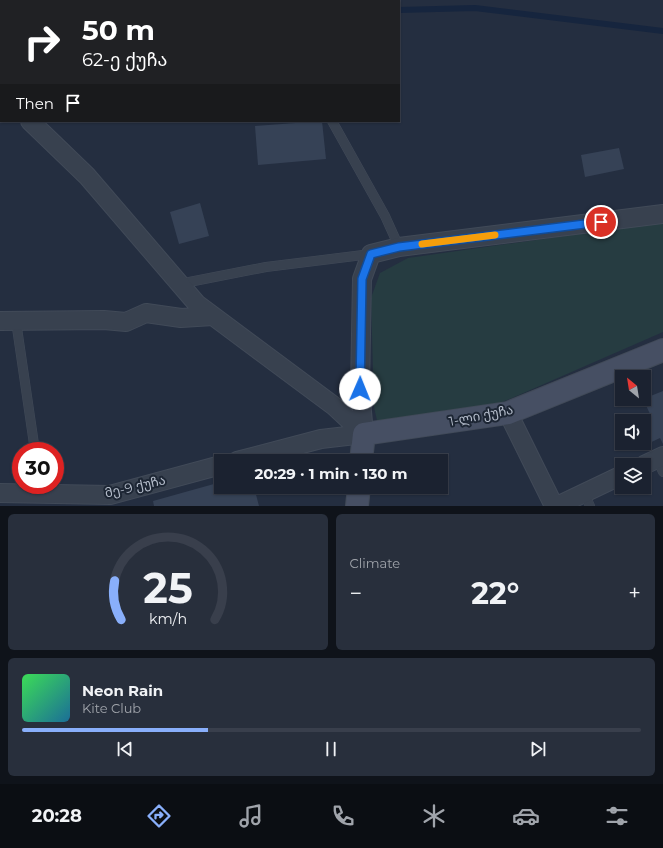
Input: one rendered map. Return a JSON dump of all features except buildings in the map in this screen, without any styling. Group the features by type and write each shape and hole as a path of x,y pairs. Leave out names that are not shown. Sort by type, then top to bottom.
{"street":[{"path":"31,122 87,176 197,304 334,406 364,434"},
{"path":"362,454 364,434 360,389 362,279 371,254 399,247 663,214"},
{"path":"8,321 104,320 126,322 146,313 180,318 213,316"},
{"name":"1-ლი ქუჩა","path":"364,434 508,413 663,350"},
{"path":"508,413 554,506"},
{"path":"264,454 321,439 364,434"},
{"name":"მე-9 ქუჩა","path":"64,491 110,494 214,467"},
{"path":"557,506 587,500 615,480"},
{"name":"მე-9 ქუჩა","path":"0,493 12,492"},
{"path":"357,506 358,494"}],"lane":[{"path":"333,122 385,216 399,247"},
{"path":"179,284 266,267 371,254"},
{"path":"8,321 34,442"}],"green space":[{"path":"663,222 663,332 498,404 378,425 374,407 371,298 380,273 408,258"}],"waterway":[{"path":"400,10 475,8 663,31"}],"slow traffic":[{"path":"422,244 495,235"}],"route":[{"path":"360,389 362,279 371,254 399,247 601,222"}]}
